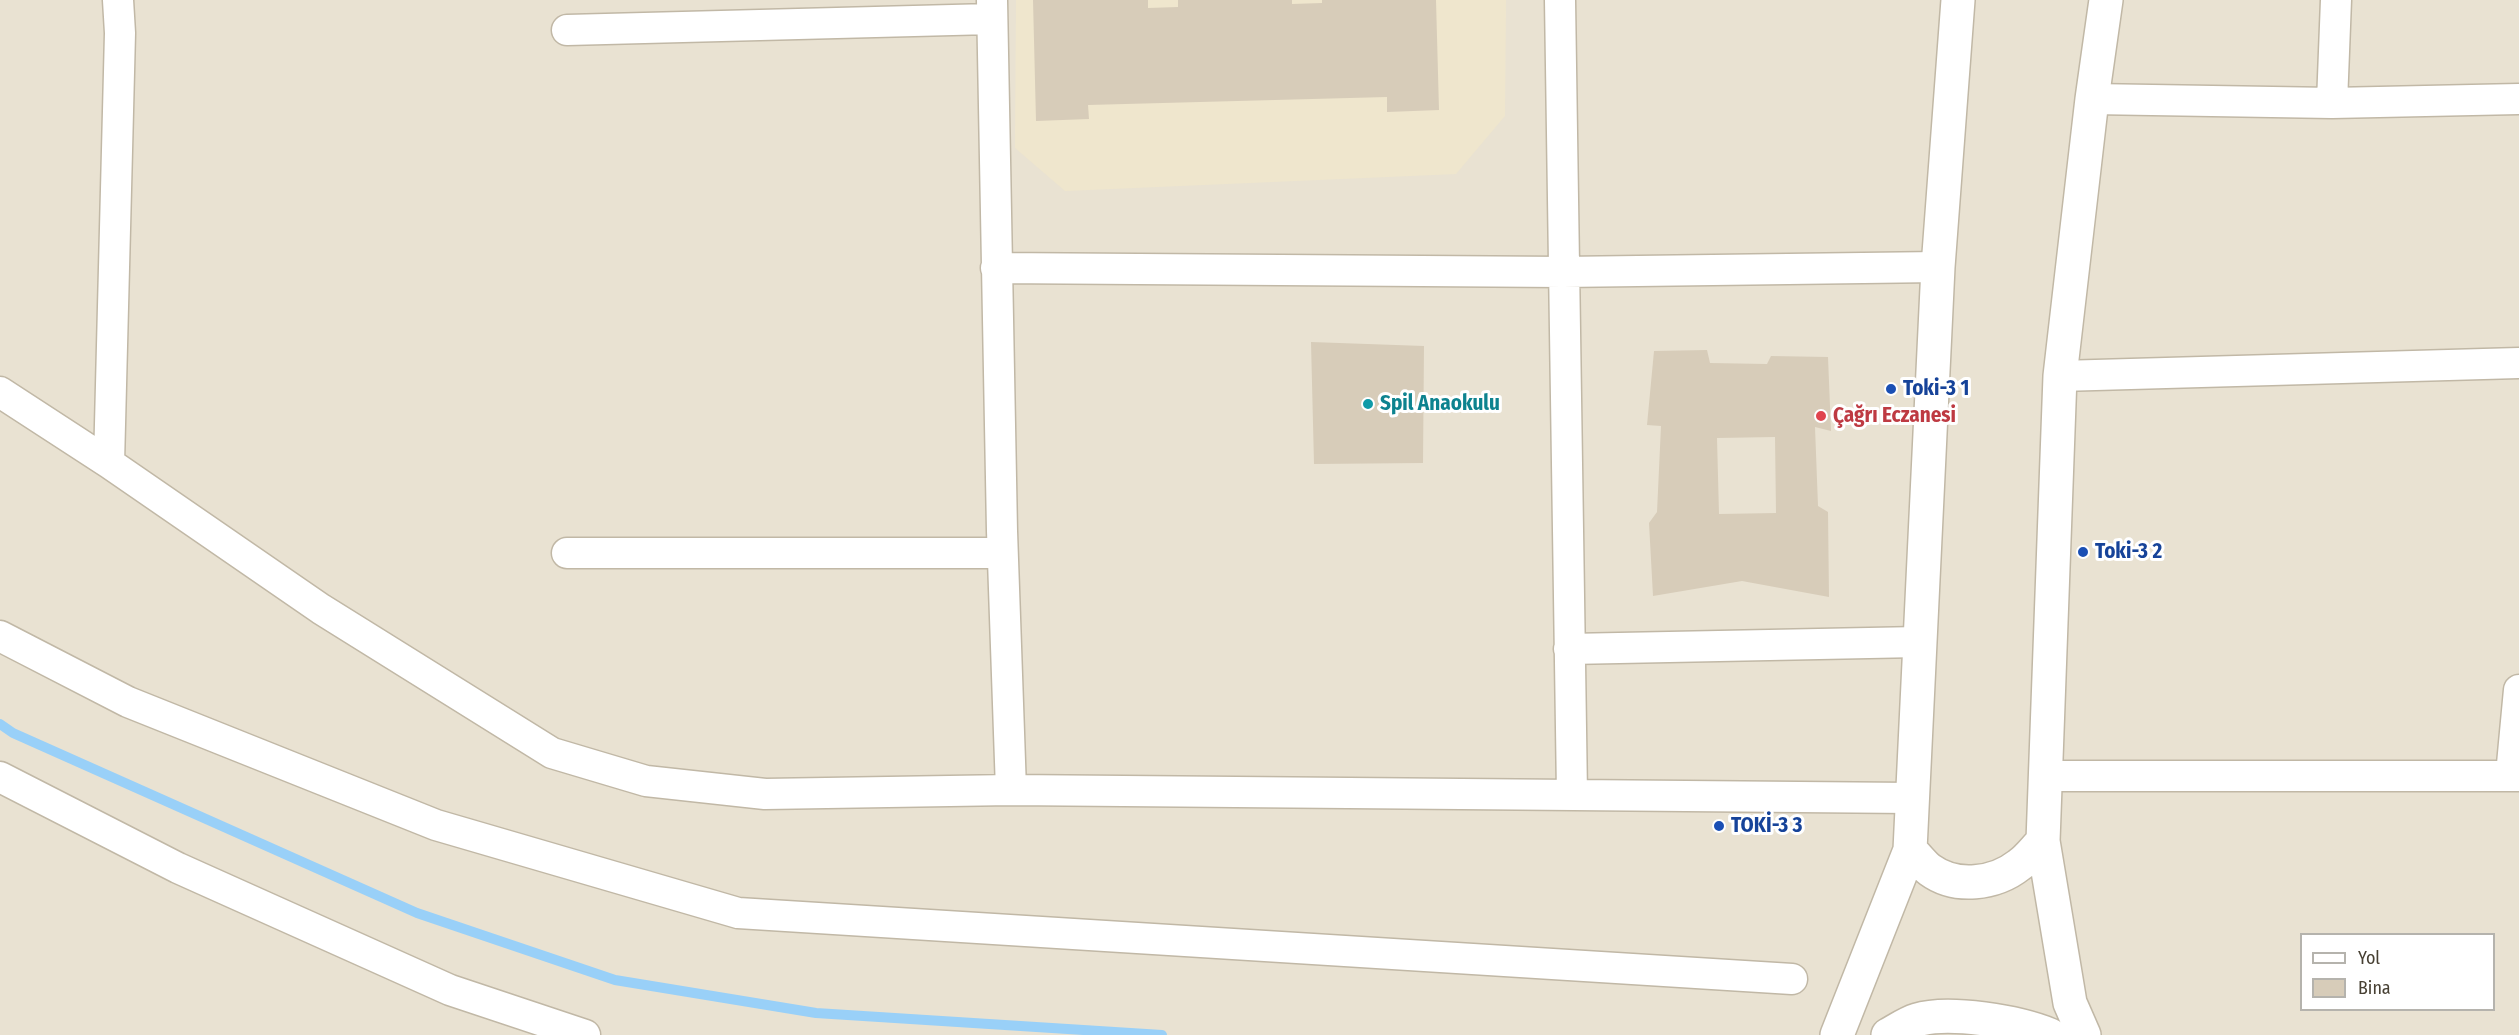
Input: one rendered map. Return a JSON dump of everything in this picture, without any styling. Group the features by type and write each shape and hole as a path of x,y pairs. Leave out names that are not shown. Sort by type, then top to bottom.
{"street":[{"path":"110,463 120,33 118,0"},
{"path":"1560,0 1572,794"},
{"path":"1837,1035 1910,850 1938,267 1958,0"},
{"path":"2084,1035 2070,1003 2043,841 2060,376 2092,99 2106,0"},
{"path":"2332,103 2336,0"},
{"path":"567,30 992,9 1002,553 1011,790"},
{"path":"2092,99 2332,103 2519,99"},
{"path":"996,268 1563,272 1938,267"},
{"path":"2060,376 2519,363"},
{"path":"0,392 110,463 321,609 552,753 646,781 765,794 1011,790 1911,798"},
{"path":"567,553 1002,553"},
{"path":"0,636 128,702 436,825 738,913 1792,979"},
{"path":"1569,649 1919,642"},
{"path":"2045,776 2515,775 2519,690"},
{"path":"0,777 178,868 450,990 585,1035"},
{"path":"1910,850 1930,870 1950,880 1975,883 1997,877 2020,865 2043,841"},
{"path":"1888,1035 1918,1020 1960,1016 2027,1025 2050,1035"}],"shaded area":[{"path":"0,0 2519,0 2519,1035 0,1035"},
{"path":"1016,0 1506,0 1505,116 1456,174 1065,191 1015,148"}],"building":[{"path":"1033,0 1148,0 1148,8 1178,7 1178,0 1292,0 1292,4 1322,3 1322,0 1436,0 1439,110 1387,112 1387,97 1088,105 1089,119 1036,121"},
{"name":"Spil Anaokulu","path":"1311,342 1424,346 1423,463 1314,464"},
{"path":"1707,350 1710,363 1767,364 1771,356 1828,357 1831,431 1815,427 1818,506 1828,512 1829,597 1742,581 1653,596 1649,523 1657,512 1661,426 1647,425 1654,351","holes":["1775,437 1776,513 1719,514 1717,438"]}],"waterway":[{"path":"0,724 13,733 417,913 615,980 816,1013 1162,1035"}],"place":[{"name":"Toki-3 1","path":"1891,389"},
{"name":"Spil Anaokulu","path":"1368,404"},
{"name":"Çağrı Eczanesi","path":"1821,416"},
{"name":"Toki-3 2","path":"2083,552"},
{"name":"TOKİ-3 3","path":"1719,826"}]}
